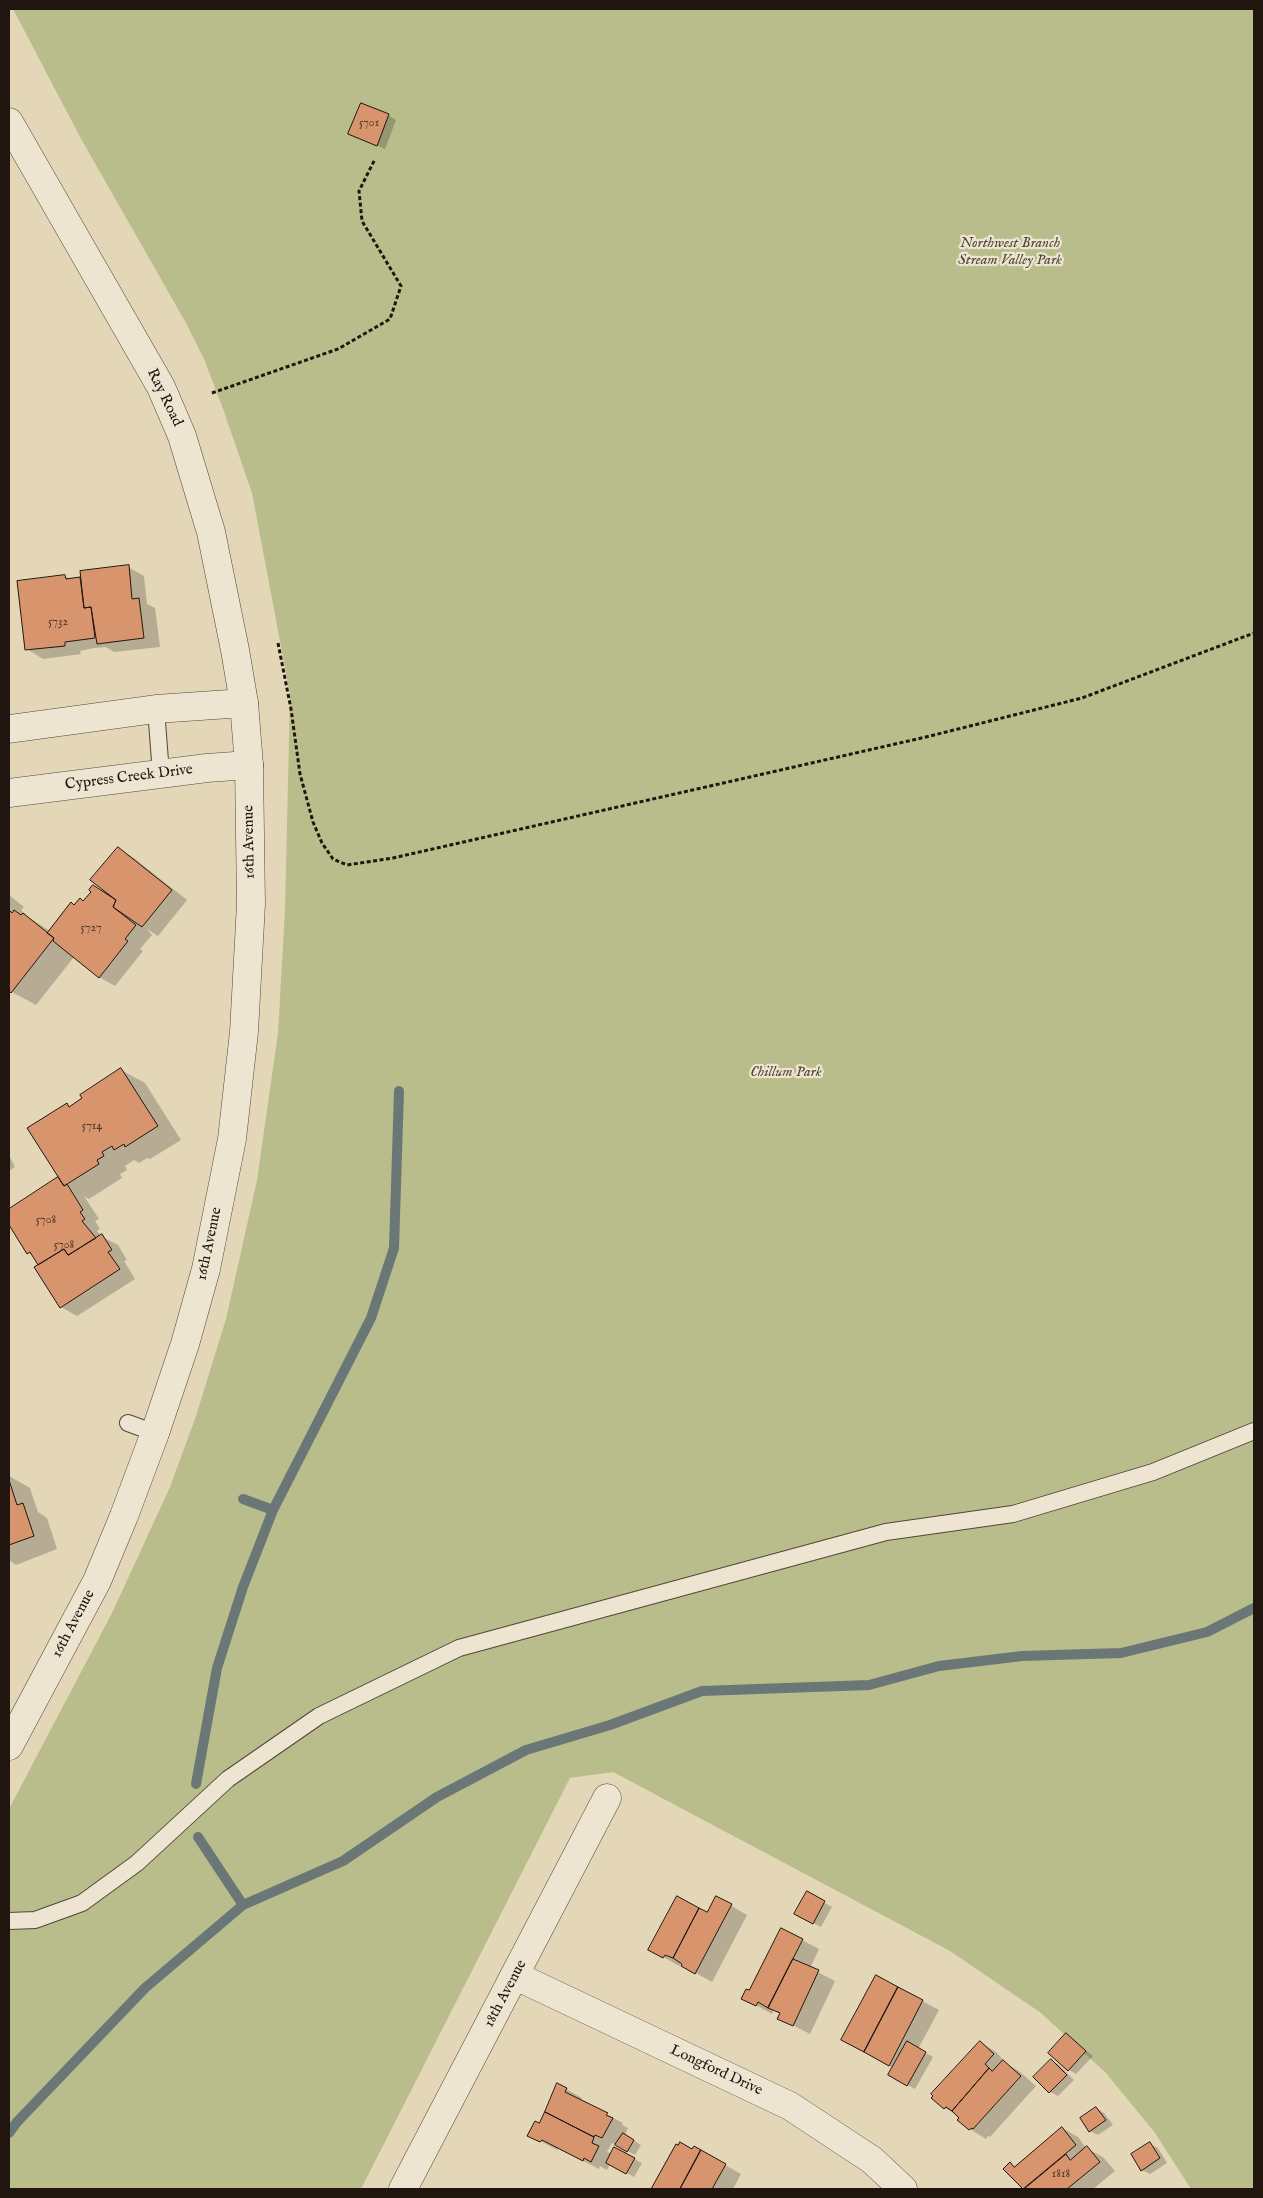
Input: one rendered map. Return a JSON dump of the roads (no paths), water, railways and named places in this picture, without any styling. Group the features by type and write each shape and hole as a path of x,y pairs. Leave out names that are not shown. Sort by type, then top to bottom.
{"street":[{"name":"Ray Road","path":"9,122 161,387 182,436 211,532 244,703"},
{"path":"9,729 156,710 244,703"},
{"name":"16th Avenue","path":"9,1746 96,1581 124,1516 185,1344 206,1269 232,1139 244,1032 251,914 249,765 244,703"},
{"name":"Cypress Creek Drive","path":"9,793 249,765"},
{"name":"18th Avenue","path":"404,2189 607,1798"},
{"name":"Longford Drive","path":"516,1976 790,2106 872,2160 903,2189"}],"lane":[{"path":"156,710 161,774"},
{"path":"128,1423 155,1433"},
{"path":"9,1921 35,1920 82,1903 137,1863 228,1779 319,1716 459,1648 886,1532 1012,1514 1153,1472 1254,1431"}],"waterway":[{"path":"196,1784 217,1668 243,1587 273,1510 371,1318 394,1248 399,1091"},
{"path":"243,1499 273,1510"},
{"path":"9,2133 17,2122 145,1988 243,1905 343,1861 437,1797 526,1750 610,1725 702,1691 869,1685 939,1666 1022,1656 1121,1653 1207,1632 1254,1608"},
{"path":"198,1837 243,1905"}],"park label":[{"name":"Northwest Branch Stream Valley Park","path":"1010,252"},
{"name":"Chillum Park","path":"786,1073"}]}
